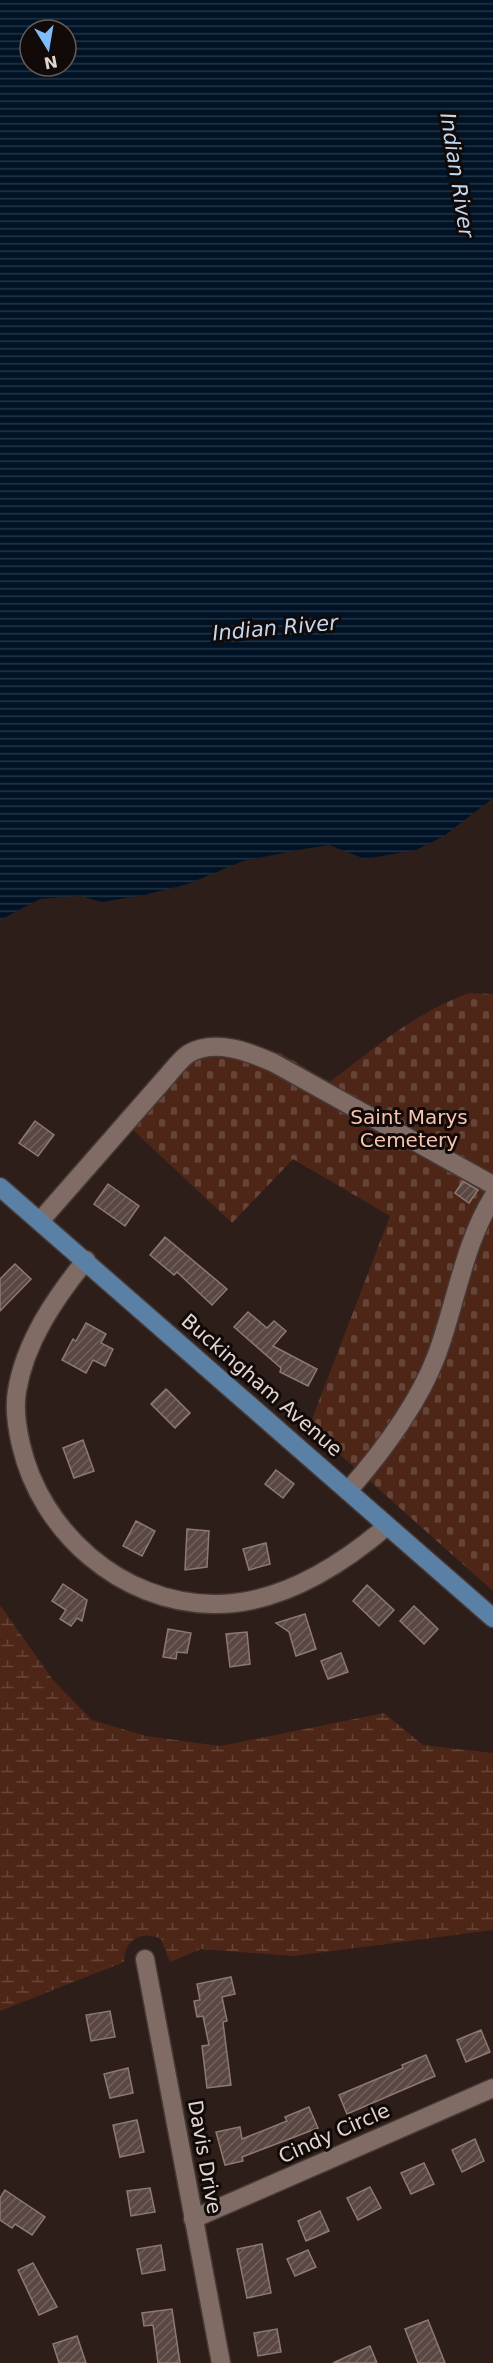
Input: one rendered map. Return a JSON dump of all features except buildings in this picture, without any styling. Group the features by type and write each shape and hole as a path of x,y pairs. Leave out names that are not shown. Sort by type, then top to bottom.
{"main road":[{"name":"Buckingham Avenue","path":"0,1187 493,1618"}],"street":[{"path":"40,1220 188,1054 209,1048 248,1051 274,1063 493,1185"},
{"path":"348,1491 392,1436 419,1393 435,1358 477,1227 493,1197"},
{"path":"86,1260 45,1317 21,1372 16,1394 16,1417 26,1470 38,1496 53,1519 80,1549 129,1583 157,1594 213,1604 255,1600 297,1586 367,1543 387,1526"},
{"name":"Davis Drive","path":"145,1959 221,2363"},
{"name":"Cindy Circle","path":"193,2219 493,2088"}],"green space":[{"name":"Saint Marys Cemetery","path":"469,993 493,994 493,1591 309,1427 390,1216 293,1159 232,1223 118,1116 173,1056 226,1039 252,1043 282,1054 330,1082 413,1021"},
{"path":"0,1605 53,1680 92,1720 146,1736 220,1746 384,1713 423,1745 493,1753 493,1930 294,1956 201,1949 170,1962 161,1939 147,1936 130,1943 124,1962 0,2011"}],"water":[{"name":"Indian River","path":"0,0 493,0 493,798 444,836 416,850 365,859 329,845 243,861 188,884 144,895 102,902 80,896 40,899 0,920"}]}
